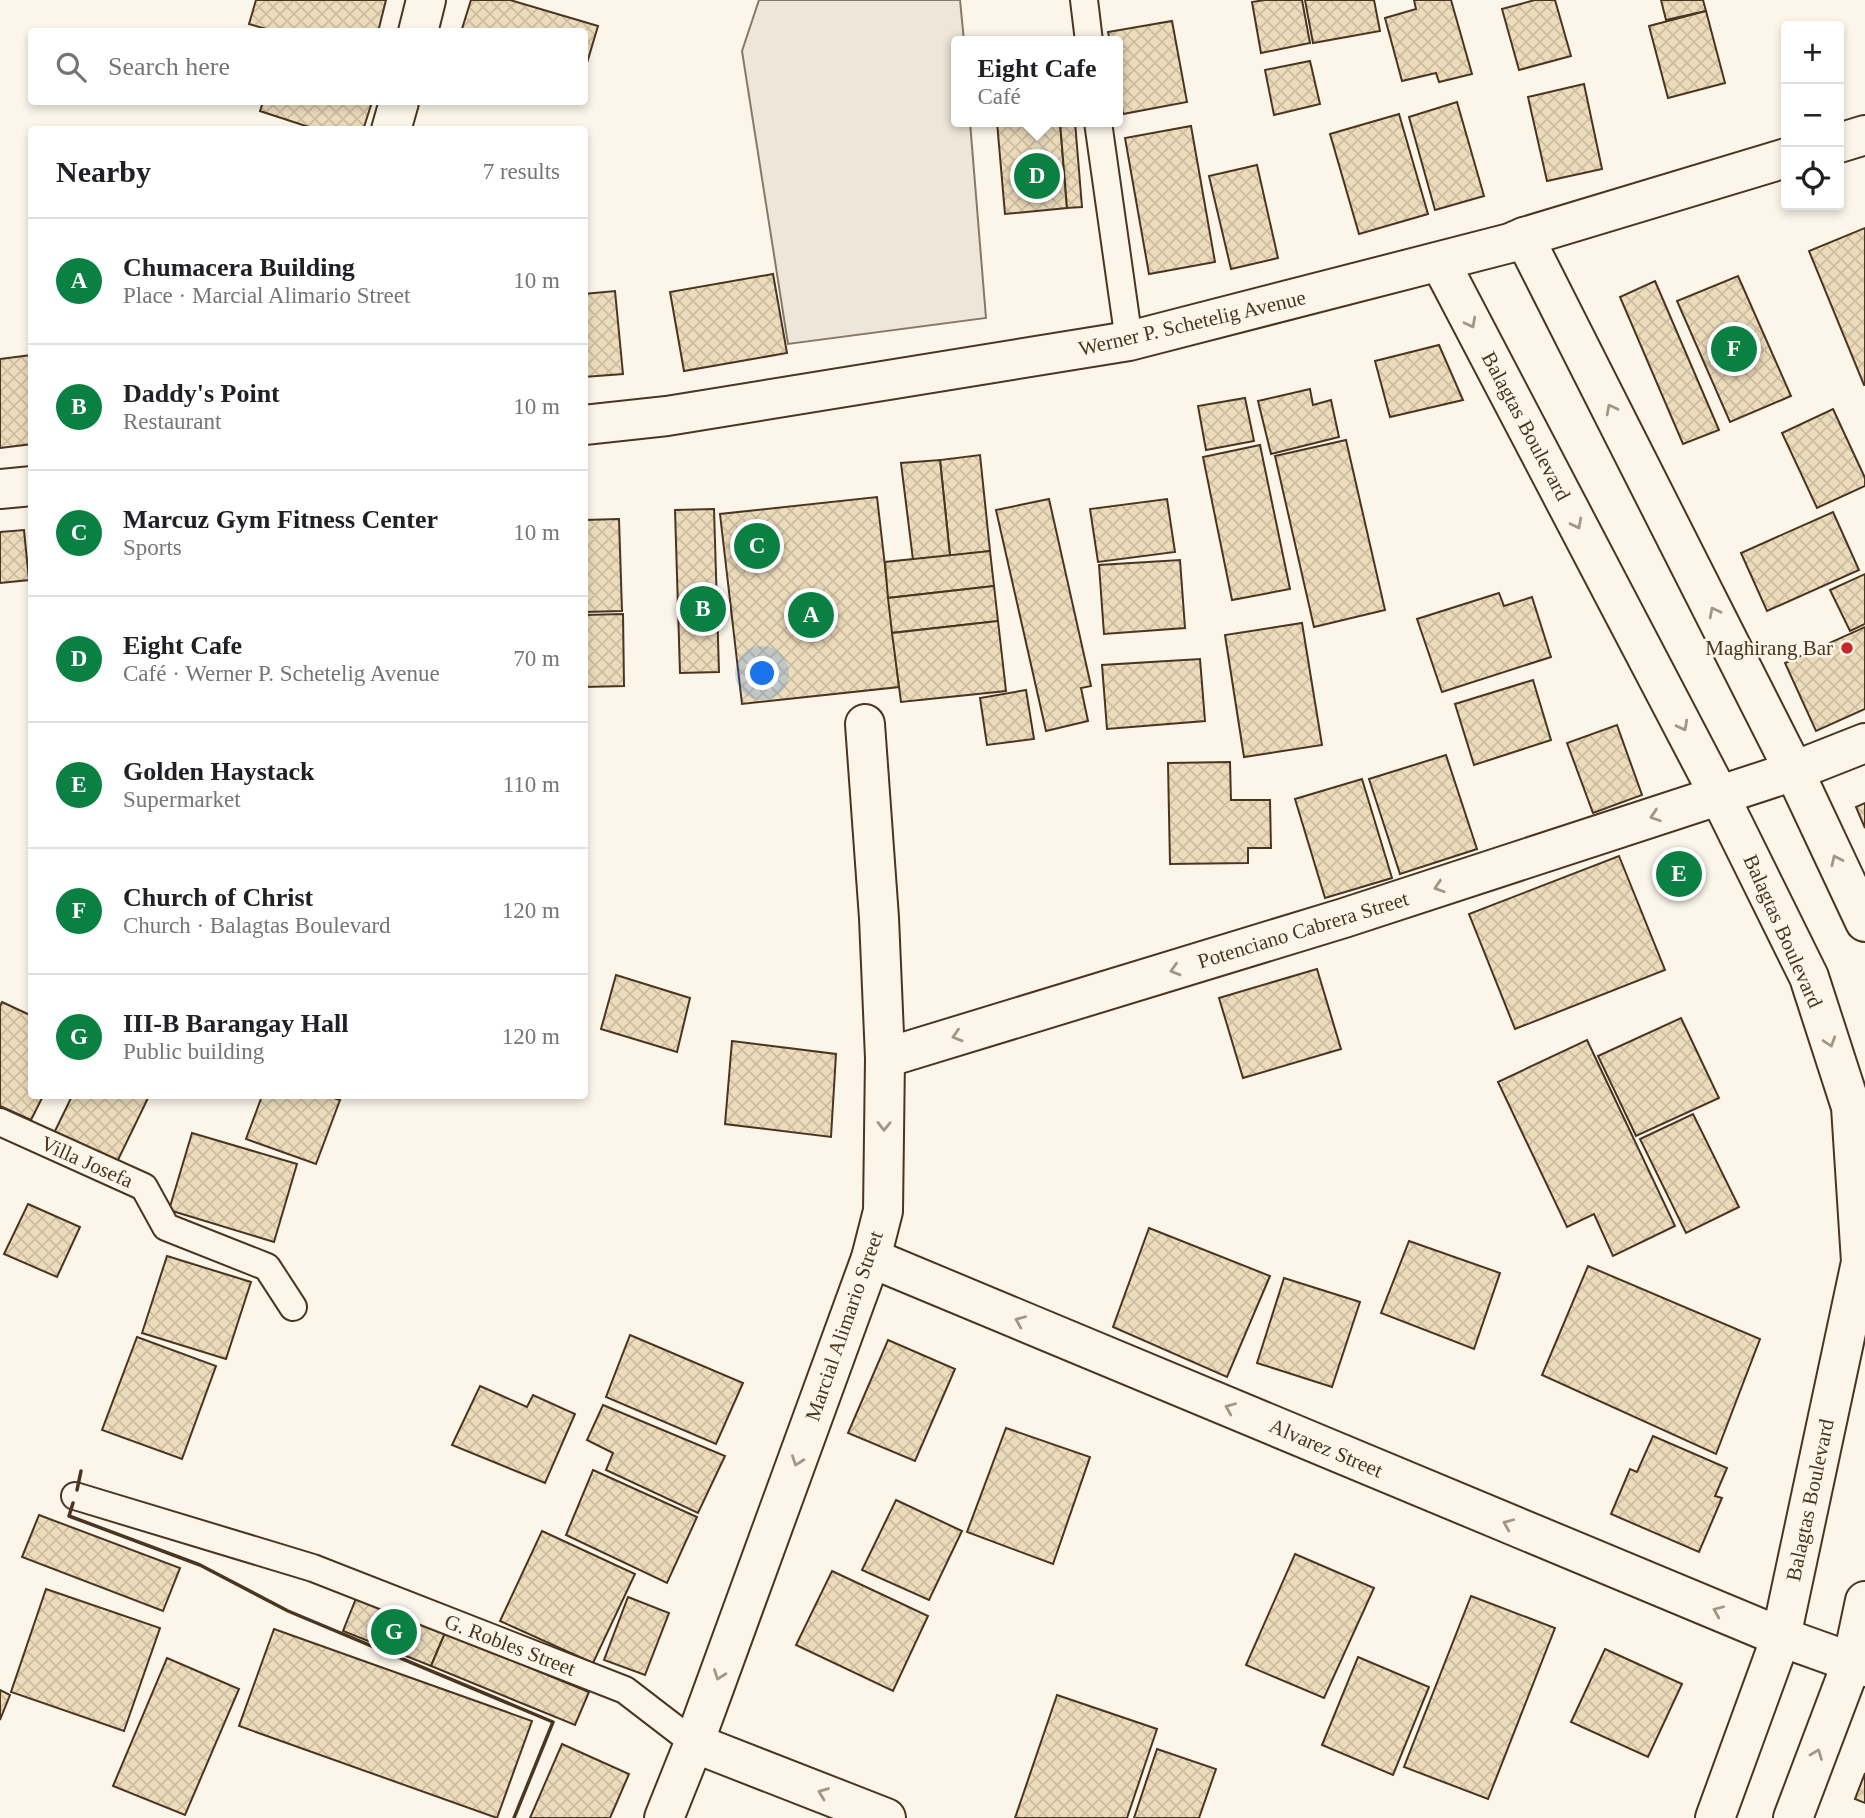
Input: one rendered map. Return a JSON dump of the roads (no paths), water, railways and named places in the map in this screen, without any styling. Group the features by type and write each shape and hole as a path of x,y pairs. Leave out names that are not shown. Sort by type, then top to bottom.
{"main road":[{"path":"419,28 426,0"},
{"path":"392,126 398,105"},
{"path":"1844,141 1865,135"},
{"name":"Werner P. Schetelig Avenue","path":"588,425 667,416 1129,341 1510,243 1781,160"},
{"path":"1524,237 1794,771 1865,922"},
{"name":"Balagtas Boulevard","path":"1440,262 1719,795 1809,976 1852,1107 1861,1262 1781,1637 1715,1818"},
{"path":"0,489 28,486"},
{"name":"Marcial Alimario Street","path":"664,1818 694,1743 871,1258 883,1211 885,1058 879,918 865,724"},
{"path":"1794,771 1865,743"},
{"name":"Potenciano Cabrera Street","path":"885,1058 1344,919 1794,771"},
{"name":"Alvarez Street","path":"871,1258 1781,1637 1859,1664"},
{"path":"1793,1818 1859,1664 1865,1601"},
{"name":"G. Robles Street","path":"694,1743 886,1818"}],"lane":[{"path":"1084,0 1088,36"},
{"path":"1099,127 1129,341"},
{"name":"Villa Josefa","path":"0,1122 144,1187 166,1227 267,1267 293,1307"},
{"name":"G. Robles Street","path":"75,1496 313,1568 625,1690 694,1743"}],"place":[{"name":"Eight Cafe","path":"1037,176"},
{"name":"Church of Christ","path":"1734,349"},
{"name":"Marcuz Gym Fitness Center","path":"757,546"},
{"name":"Daddy's Point","path":"703,609"},
{"name":"Chumacera Building","path":"811,615"},
{"name":"Maghirang Bar","path":"1847,648"},
{"name":"Golden Haystack","path":"1679,874"},
{"name":"III-B Barangay Hall","path":"394,1632"}]}
